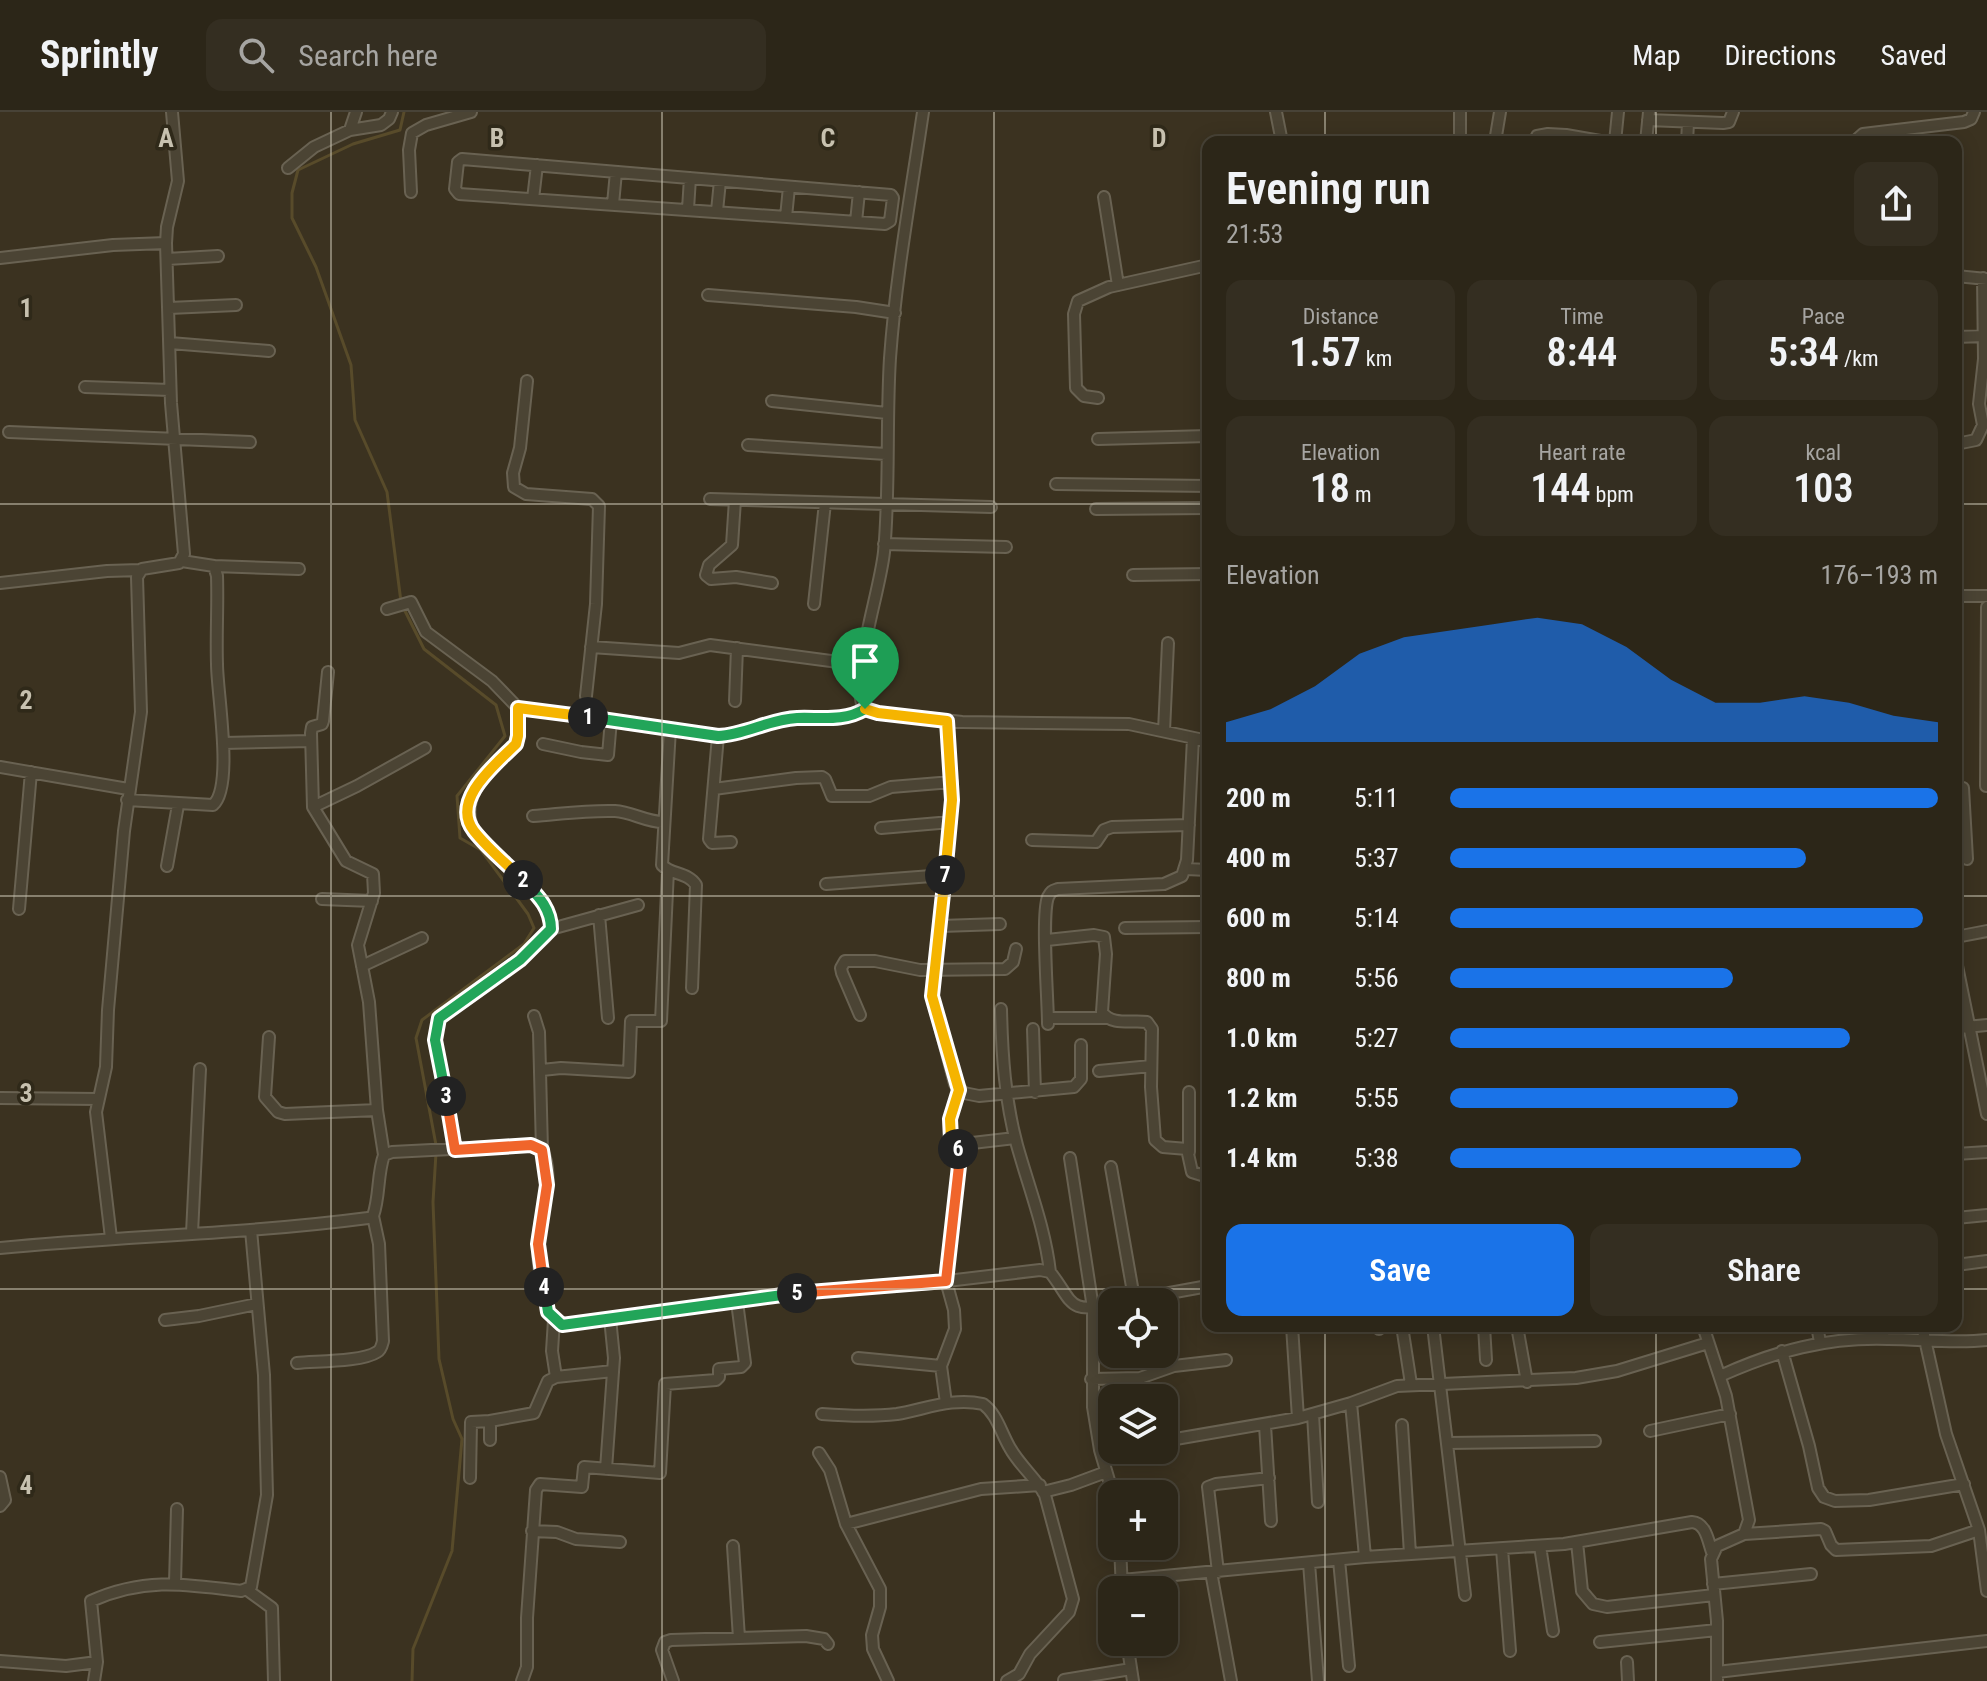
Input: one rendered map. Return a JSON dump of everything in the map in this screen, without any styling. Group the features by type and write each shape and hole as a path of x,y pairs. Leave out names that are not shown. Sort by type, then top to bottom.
{"street":[{"path":"172,112 178,181 166,243 170,390 184,549 182,561"},
{"path":"350,130 356,112"},
{"path":"288,168 314,147 350,130 381,125 392,112"},
{"path":"411,192 409,150 412,133 426,125 471,112"},
{"path":"865,709 859,690 884,544 887,413 895,313 906,212 923,112"},
{"path":"1276,112 1281,136"},
{"path":"1460,112 1460,136"},
{"path":"1496,136 1500,112"},
{"path":"1616,136 1618,112"},
{"path":"1646,136 1648,116 1688,123 1729,122 1733,112"},
{"path":"1861,136 1964,122 1971,119 1974,112"},
{"path":"1687,136 1688,123"},
{"path":"1537,136 1562,136"},
{"path":"462,159 537,165 891,195 892,211 887,224 459,194 455,189 458,162 462,159"},
{"path":"533,199 537,165"},
{"path":"613,204 616,172"},
{"path":"688,209 690,178"},
{"path":"717,211 720,181"},
{"path":"786,217 789,187"},
{"path":"856,222 859,192"},
{"path":"1104,197 1118,285"},
{"path":"892,211 906,212"},
{"path":"0,258 113,245 166,243"},
{"path":"167,259 218,256"},
{"path":"1098,398 1084,396 1076,388 1075,308 1083,298 1118,285 1202,266"},
{"path":"1962,276 1985,278 1982,431 1976,440 1962,443"},
{"path":"708,295 895,313"},
{"path":"169,308 236,305"},
{"path":"1962,337 1984,336"},
{"path":"170,343 269,351"},
{"path":"527,381 520,453 513,473 514,487 526,494 592,499 599,506 586,696"},
{"path":"85,387 170,390"},
{"path":"772,401 887,413"},
{"path":"9,432 250,442"},
{"path":"1098,439 1202,436"},
{"path":"748,445 886,454"},
{"path":"1056,484 1202,486"},
{"path":"710,499 991,507"},
{"path":"735,500 732,545 709,565 706,575 711,579 736,577 772,583"},
{"path":"814,604 825,503"},
{"path":"1096,509 1202,508"},
{"path":"884,544 1006,547"},
{"path":"0,583 140,570 182,561 214,566 299,569"},
{"path":"0,767 178,805 216,803 224,743 217,675 217,576 214,566"},
{"path":"111,1238 96,1112 106,1067 109,994 128,795 141,712 137,582 140,570"},
{"path":"1133,575 1202,574"},
{"path":"1962,596 1987,596"},
{"path":"389,608 411,602 426,632 492,681 518,708 718,736 737,734 789,719 839,717 865,709 947,721 1116,724 1202,740"},
{"path":"1962,788 1986,786 1987,607"},
{"path":"1164,731 1168,643"},
{"path":"591,647 675,653 706,645 861,665"},
{"path":"735,701 737,648"},
{"path":"297,1363 360,1357 377,1352 383,1341 379,1244 373,1216 378,1202 380,1167 384,1155 377,1110 369,1002 358,945 374,893 373,874 346,861 313,807 310,741 312,727 322,724 328,672"},
{"path":"518,708 516,744 472,793 468,811 474,831 543,901 551,929"},
{"path":"543,744 608,755 611,720"},
{"path":"946,1403 941,1366 955,1329 954,1310 946,1281 960,1157 951,1139 950,1119 959,1090 934,1006 951,822 952,782 947,721"},
{"path":"670,729 662,865 689,877 696,885 692,988"},
{"path":"718,736 709,839 712,843 731,842"},
{"path":"1189,1152 1184,1148 1156,1144 1150,1024 1106,1018 1048,1021 1047,906 1052,892 1164,884 1182,876 1186,869 1193,738"},
{"path":"224,743 310,741"},
{"path":"313,807 425,748"},
{"path":"19,909 31,772"},
{"path":"714,789 818,777 825,779 832,796 869,796 891,787 952,782"},
{"path":"167,866 178,805"},
{"path":"533,816 613,811 651,822 663,822"},
{"path":"1962,815 1967,859"},
{"path":"881,828 951,822"},
{"path":"1032,840 1096,842 1104,830 1112,827 1189,825"},
{"path":"1186,869 1202,870"},
{"path":"542,1070 561,1068 629,1072 631,1021 661,1021 668,870"},
{"path":"826,884 945,875"},
{"path":"322,899 372,901"},
{"path":"452,1150 435,1040 437,1023 447,1011 520,960 551,929 638,905"},
{"path":"599,915 608,1018"},
{"path":"941,926 1000,924"},
{"path":"1125,928 1202,927"},
{"path":"1962,936 1987,931"},
{"path":"1047,940 1094,935 1104,937 1106,954 1102,1012 1106,1018"},
{"path":"362,966 422,938"},
{"path":"860,1015 842,973 845,961 867,960 904,968 935,970 1005,969 1013,962 1016,949"},
{"path":"1001,1009 1007,1095 1015,1138 1042,1224 1050,1272 1074,1305 1098,1307"},
{"path":"534,1016 539,1032 542,1070 539,1086 547,1185 538,1244 548,1312 562,1325 807,1292 1032,1271 1050,1272"},
{"path":"1987,1025 1962,1028 1987,1114"},
{"path":"1033,1029 1035,1092"},
{"path":"269,1037 265,1097 278,1112 377,1110"},
{"path":"959,1090 979,1096 1007,1095 1079,1084 1081,1045"},
{"path":"1099,1071 1151,1066"},
{"path":"192,1233 200,1069"},
{"path":"1189,1092 1192,1172 1202,1174"},
{"path":"0,1098 98,1099"},
{"path":"955,1145 1015,1138"},
{"path":"384,1155 392,1152 531,1145 542,1150"},
{"path":"1962,1154 1987,1152"},
{"path":"1070,1158 1093,1308 1091,1379 1098,1438"},
{"path":"1111,1167 1132,1288"},
{"path":"1962,1217 1987,1215"},
{"path":"0,1248 111,1238 294,1228 373,1216"},
{"path":"94,1681 97,1662 91,1601 117,1589 175,1583 241,1591 251,1587 267,1495 264,1375 251,1230"},
{"path":"1962,1264 1987,1261"},
{"path":"1178,1291 1202,1287"},
{"path":"522,1681 527,1667 536,1490 540,1484 582,1487 584,1467 660,1473 665,1384 716,1380 719,1369 741,1367 745,1363 737,1302"},
{"path":"165,1320 257,1304"},
{"path":"606,1469 613,1371 610,1318"},
{"path":"554,1320 551,1342 556,1377"},
{"path":"1292,1332 1298,1418"},
{"path":"1403,1332 1411,1384"},
{"path":"1434,1332 1465,1595"},
{"path":"1484,1332 1486,1360"},
{"path":"1518,1332 1527,1382"},
{"path":"1705,1332 1730,1414 1747,1508 1748,1528 1744,1534"},
{"path":"1818,1332 1820,1342"},
{"path":"1923,1332 1946,1434 1979,1530 1987,1591"},
{"path":"1720,1376 1782,1351 1820,1342 1987,1340"},
{"path":"1178,1439 1298,1418 1411,1384 1527,1382 1608,1373 1708,1343"},
{"path":"1782,1351 1818,1488 1824,1497 1835,1501 1869,1500 1964,1484"},
{"path":"858,1358 941,1366"},
{"path":"1091,1379 1140,1378 1174,1366 1226,1360"},
{"path":"470,1478 471,1422 534,1413 548,1381 556,1377 613,1371"},
{"path":"822,1414 865,1417 946,1403 978,1402 988,1407 1016,1458 1042,1489 1063,1555 1072,1605 1063,1620 1030,1654 1019,1674 1007,1681"},
{"path":"1351,1403 1365,1557"},
{"path":"1093,1407 1098,1406"},
{"path":"1313,1414 1318,1502"},
{"path":"1650,1431 1730,1414"},
{"path":"490,1421 490,1440"},
{"path":"1265,1425 1271,1521"},
{"path":"1402,1425 1410,1554"},
{"path":"1448,1443 1595,1441"},
{"path":"819,1453 829,1465 846,1524 880,1589 880,1607 872,1635 873,1649 888,1681"},
{"path":"1104,1464 1109,1480"},
{"path":"846,1524 981,1489 1042,1489 1071,1485 1106,1472"},
{"path":"0,1477 5,1500 0,1506"},
{"path":"1231,1681 1215,1572 1208,1487 1269,1478"},
{"path":"175,1583 177,1509"},
{"path":"1178,1577 1365,1557 1540,1546 1698,1522 1712,1552 1717,1676 1987,1641"},
{"path":"1712,1552 1717,1546 1744,1534 1821,1529 1836,1550 1858,1551 1931,1546 1979,1530"},
{"path":"532,1531 557,1532 576,1539 620,1542"},
{"path":"1577,1542 1582,1591 1593,1604 1607,1607 1811,1574"},
{"path":"733,1546 739,1638"},
{"path":"1540,1546 1553,1631"},
{"path":"1502,1549 1510,1651"},
{"path":"1339,1560 1349,1666"},
{"path":"1309,1563 1318,1681"},
{"path":"246,1589 272,1608 274,1681"},
{"path":"1600,1642 1717,1630"},
{"path":"673,1681 662,1650 665,1642 689,1638 806,1636 824,1639 828,1644"},
{"path":"1129,1656 1133,1681"},
{"path":"0,1661 66,1666 97,1662"},
{"path":"1627,1662 1628,1681"},
{"path":"1064,1680 1131,1669"}],"waterway":[{"path":"401,602 387,492 355,420 351,365 316,267 292,218 292,193 298,170 353,144 400,130 404,112"},
{"path":"404,609 424,649 496,705 505,736 457,796 460,838 481,850 528,914 534,928 524,944 422,1020 416,1038 436,1145"},
{"path":"412,1681 413,1649 452,1551 462,1439 453,1419 439,1359 433,1202 436,1153"}],"route":[{"path":"518,708 637,723 709,736 737,734 789,719 839,717 865,709 947,721 952,800 932,996 959,1090 950,1119 951,1139 960,1157 946,1281 807,1292 562,1325 548,1312 538,1244 547,1185 545,1156 538,1146 531,1145 455,1150 435,1040 439,1018 520,960 551,929 543,901 474,831 468,811 472,793 516,744 518,708"}]}
